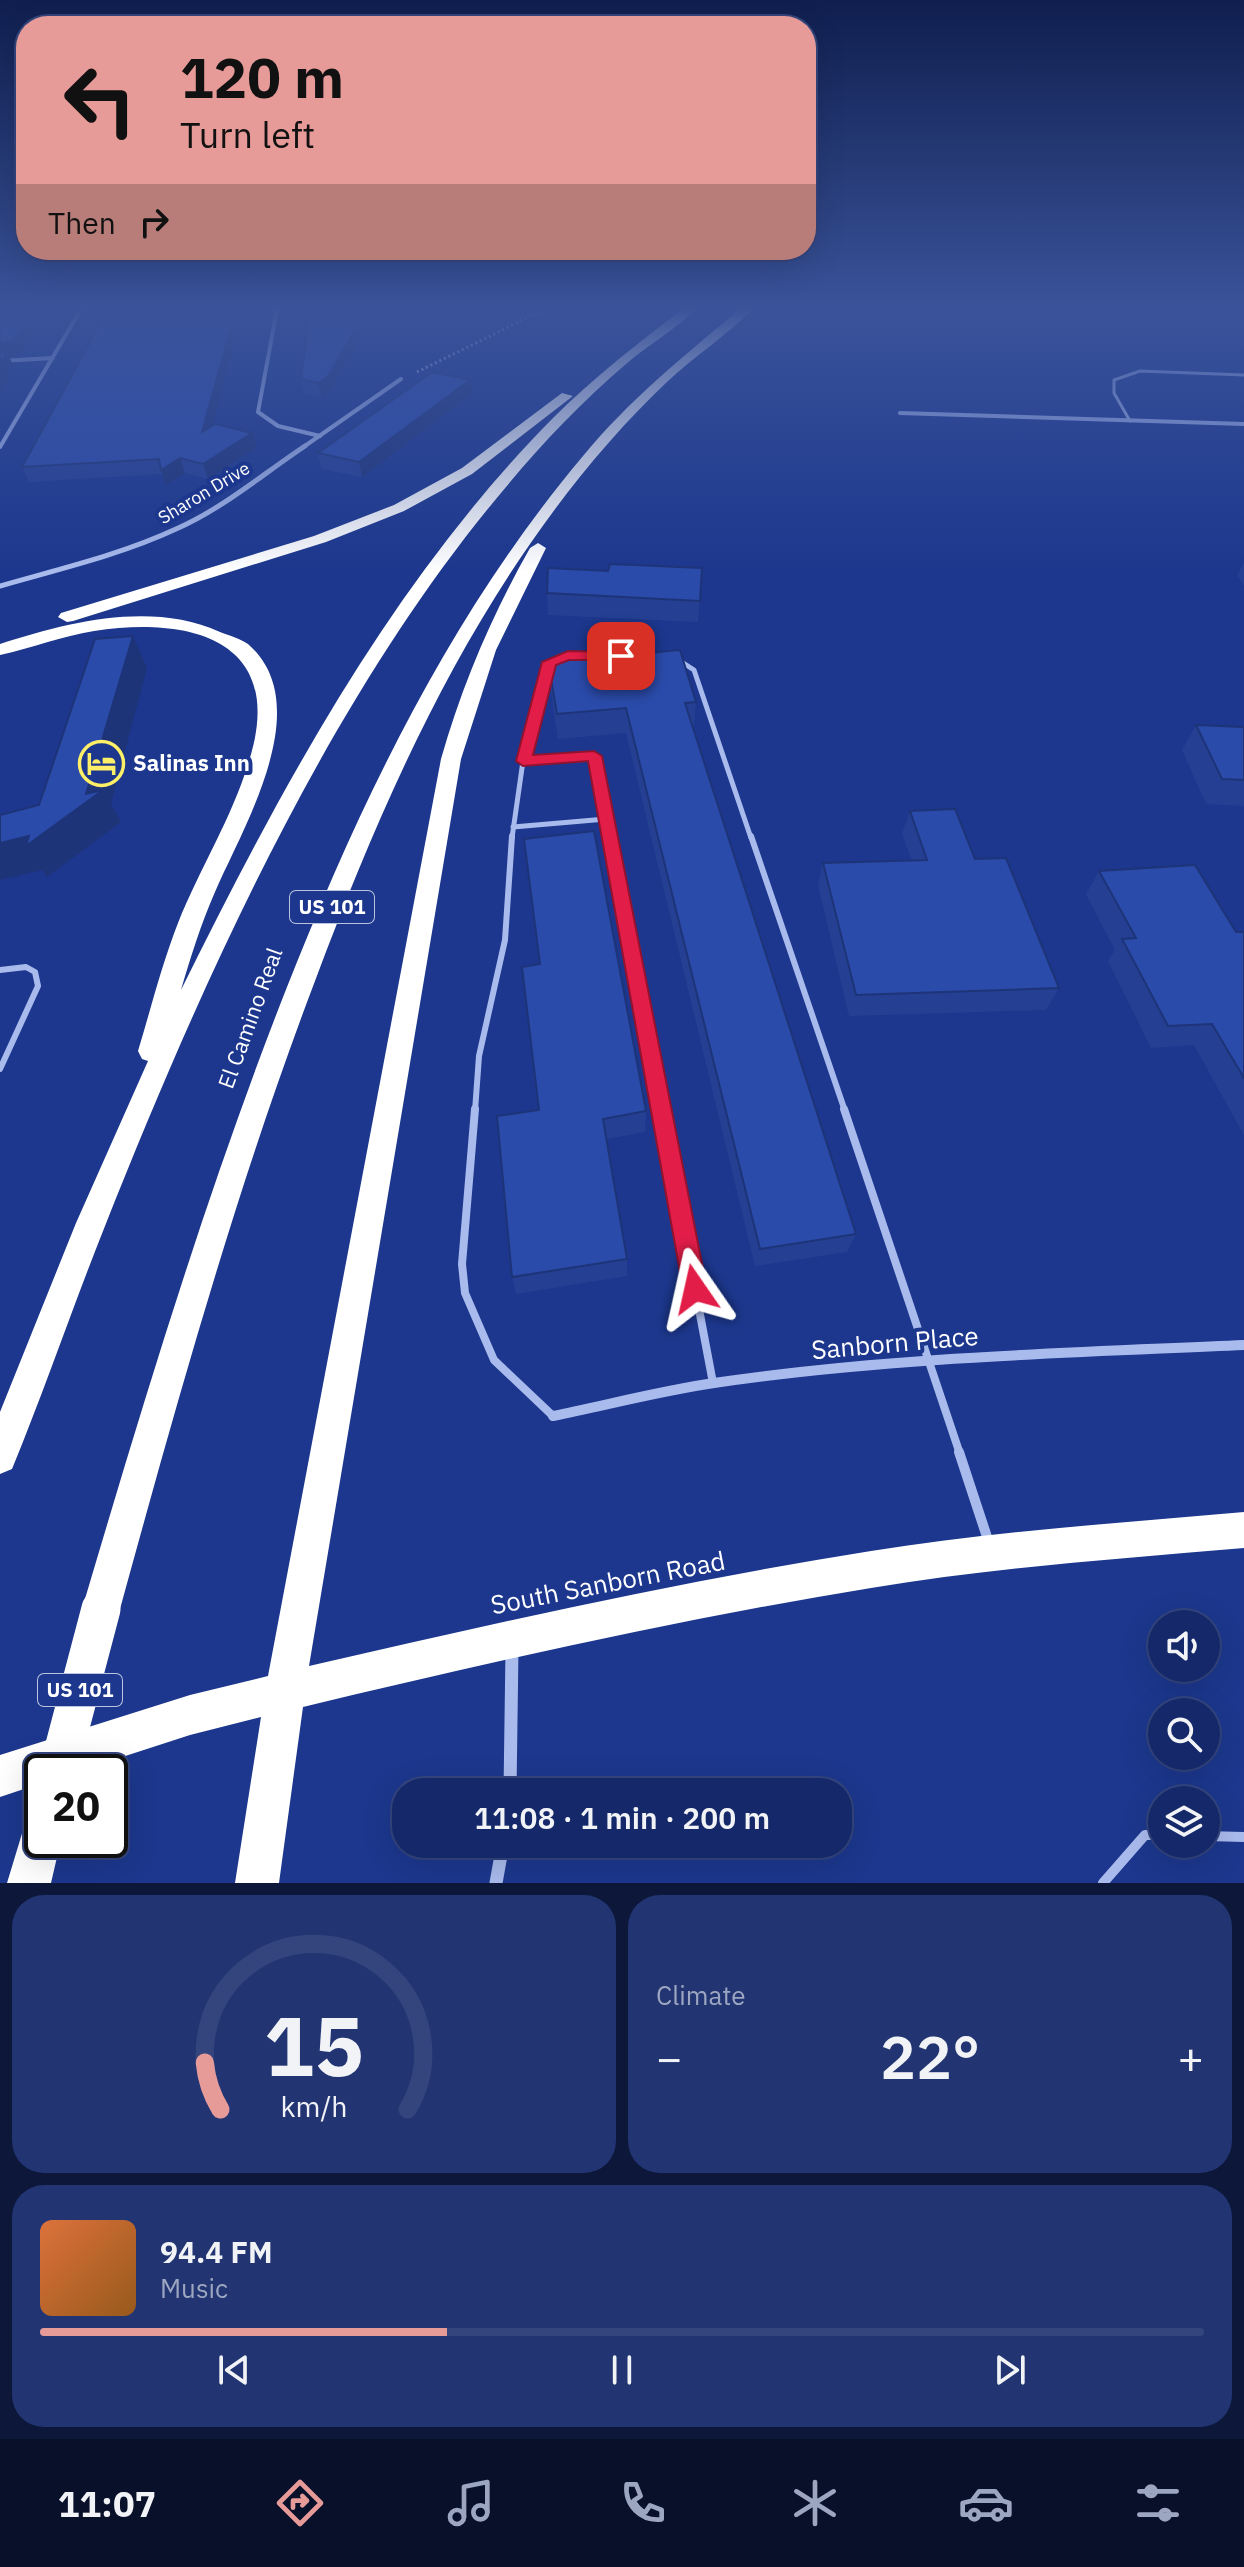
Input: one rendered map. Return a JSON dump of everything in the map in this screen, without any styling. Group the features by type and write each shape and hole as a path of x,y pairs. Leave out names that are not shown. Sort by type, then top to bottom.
{"highway":[{"path":"0,637 320,539 399,508 467,471 566,397"},
{"path":"0,1457 125,1137 218,936 297,787 364,671 428,579 483,506 534,447 586,397"},
{"name":"El Camino Real","path":"63,1754 101,1609 195,1288 241,1144 314,947 378,799 438,681 542,516 589,456 644,397"},
{"path":"257,1883 285,1691 451,759 463,713 498,626 589,456"},
{"path":"0,650 59,631 97,624 142,622 183,625 215,634 242,650 254,661 265,683 266,725 257,772 239,820 190,921 125,1137"},
{"name":"South Sanborn Road","path":"0,1776 190,1715 513,1638 794,1583 992,1552 1244,1530"},
{"path":"29,1883 35,1858"}],"street":[{"path":"0,446 30,397"},
{"path":"261,397 258,412 271,424 320,436"},
{"name":"Sharon Drive","path":"0,586 113,553 177,529 219,505 376,397"},
{"path":"900,413 1244,424"},
{"name":"Sanborn Place","path":"553,1416 713,1383 930,1361 1244,1345"},
{"path":"510,1778 513,1638"},
{"path":"496,1883 500,1858"}],"lane":[{"path":"1116,397 1130,421"},
{"path":"553,1416 494,1360 465,1293 462,1264 479,1056 505,940 513,827 523,761 549,662 568,655 628,656"},
{"path":"674,657 694,670 992,1552"},
{"path":"523,761 594,756 713,1383"},
{"path":"513,827 606,819"},
{"path":"0,970 26,967 35,972 38,986 0,1069"},
{"path":"1103,1883 1148,1835"},
{"path":"1220,1836 1244,1837"}],"building":[{"path":"60,397 212,397 202,432 215,424 252,433 203,464 180,458 161,470 159,459 22,467"},
{"path":"397,397 447,397 359,462 318,453"},
{"path":"610,564 702,568 700,601 547,593 548,568 608,571"},
{"path":"133,636 86,794 103,790 26,846 29,836 0,843 0,815 39,805 95,639"},
{"path":"680,650 696,702 685,703 856,1234 760,1249 626,708 557,714 548,662"},
{"path":"1196,725 1244,727 1244,780 1222,779"},
{"path":"955,809 975,859 1006,858 1059,988 856,995 823,863 927,860 910,811"},
{"path":"594,831 646,1111 603,1119 627,1259 512,1277 497,1116 539,1110 522,967 540,964 524,839"},
{"path":"1195,865 1236,932 1244,932 1244,1078 1212,1024 1168,1026 1122,939 1136,938 1099,871"}],"place":[{"name":"Salinas Inn","path":"102,763"}],"route":[{"path":"621,656 568,655 549,662 523,761 594,756 695,1289"}]}
